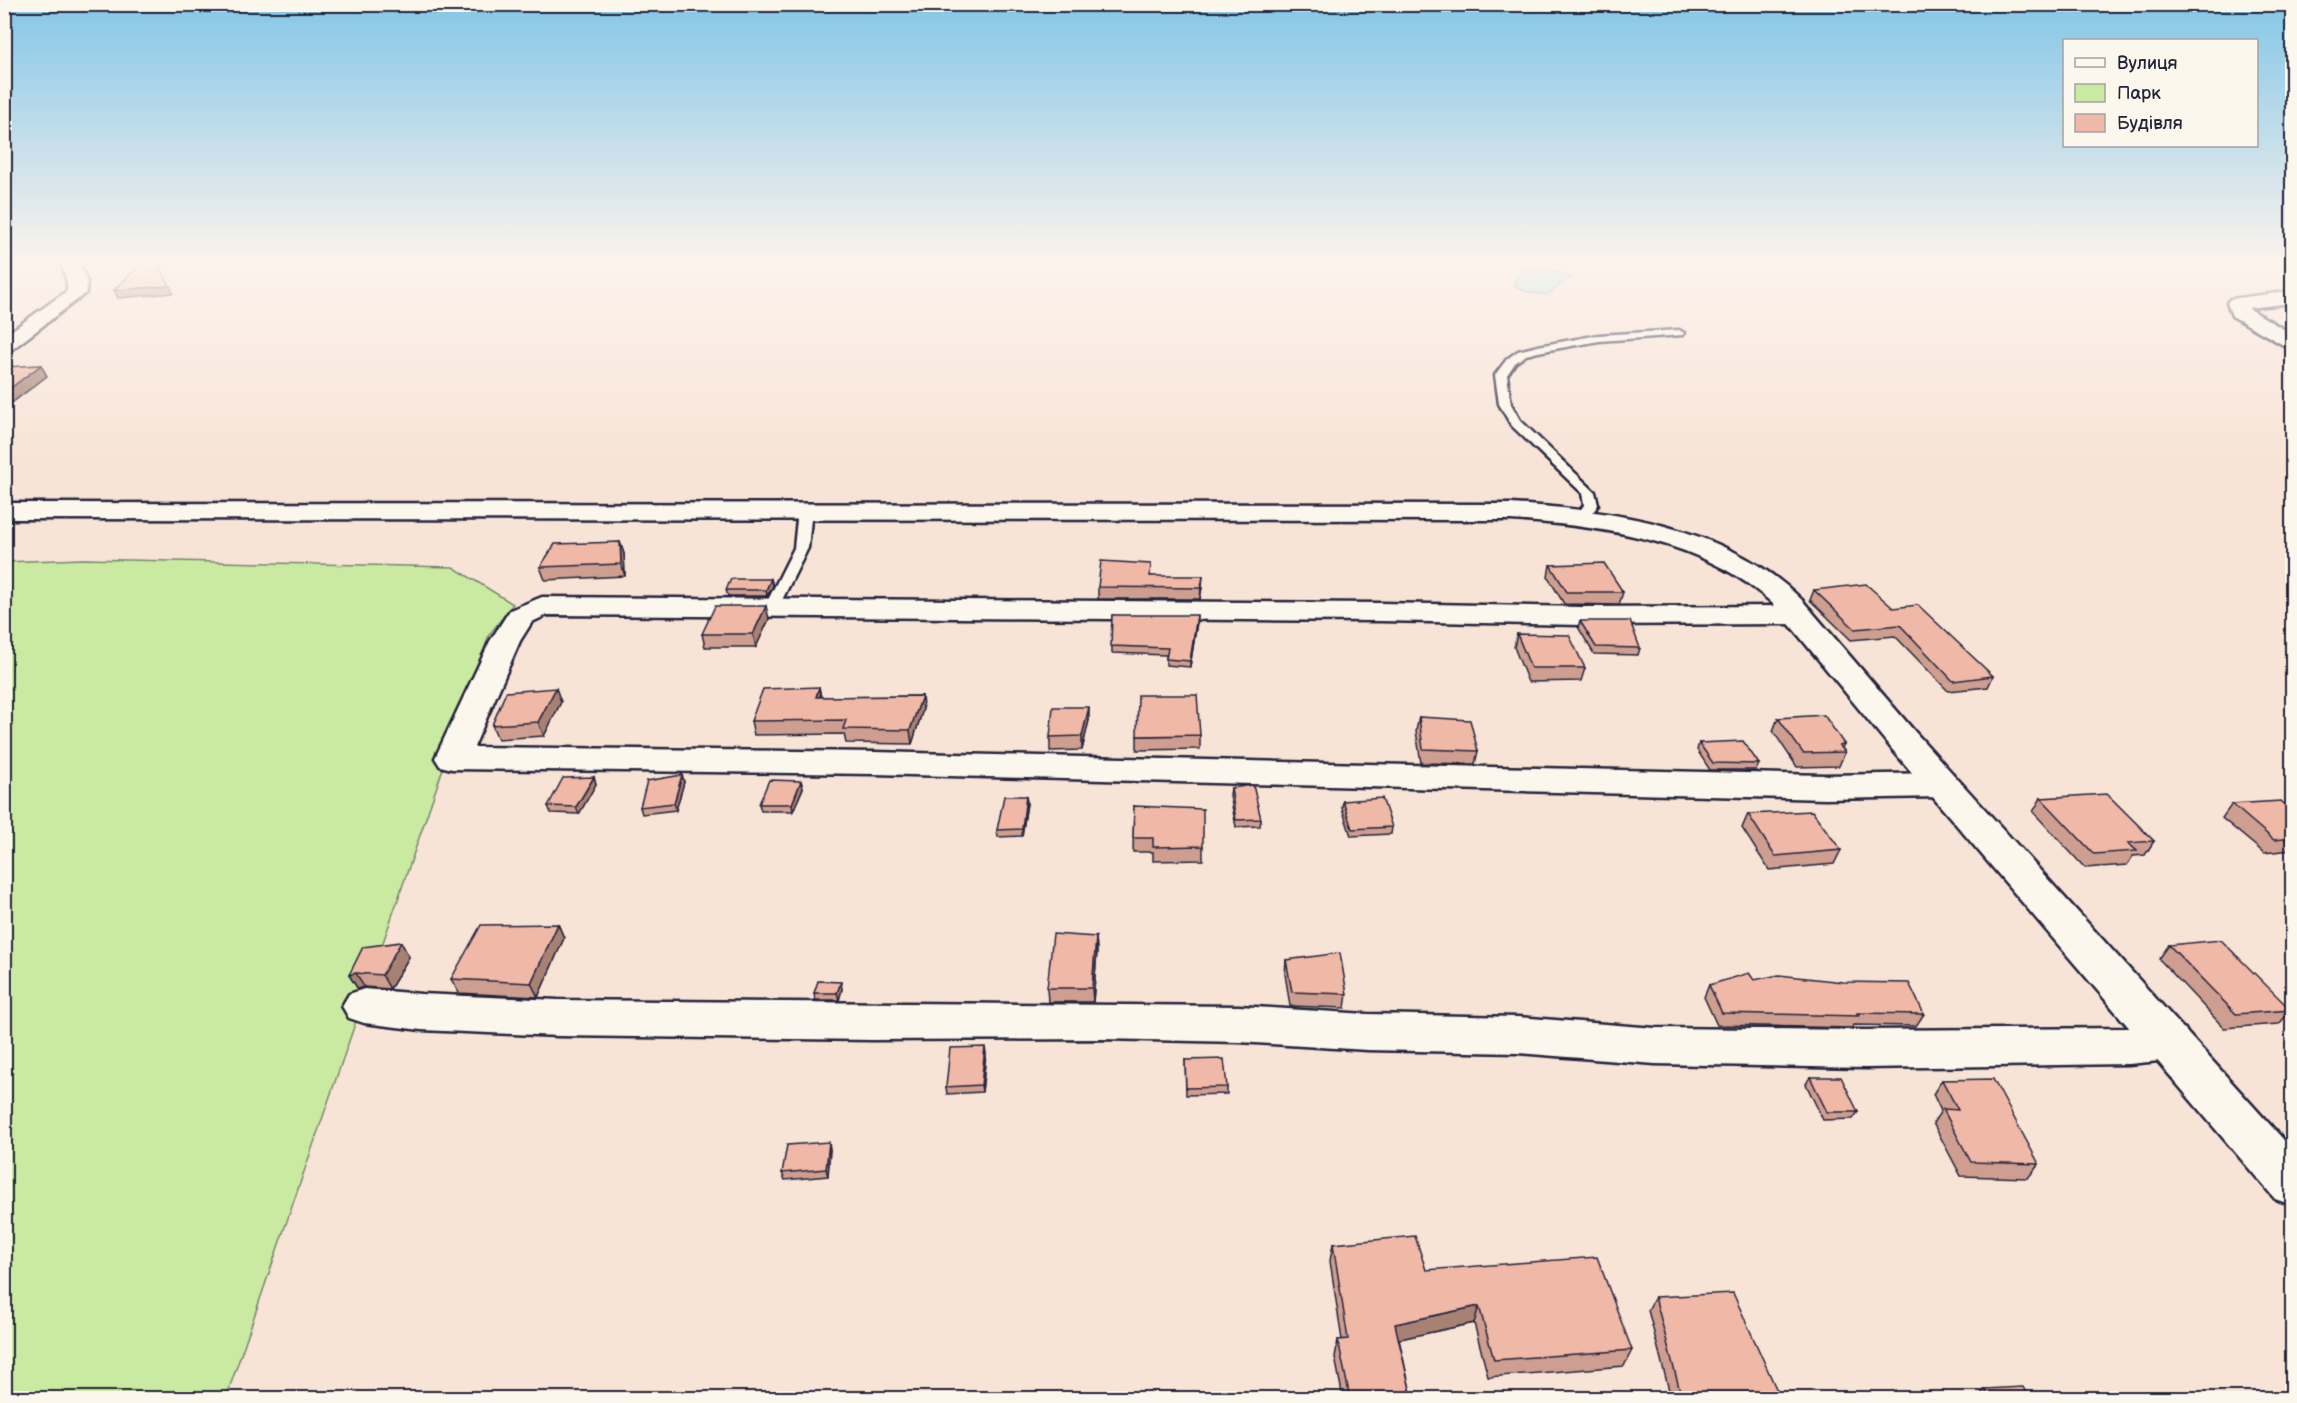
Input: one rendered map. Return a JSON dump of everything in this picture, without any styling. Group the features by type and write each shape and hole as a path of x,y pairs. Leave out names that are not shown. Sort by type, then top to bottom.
{"street":[{"path":"10,338 25,327"},
{"path":"2266,327 2292,342"},
{"path":"4,511 1500,512 1618,522 1650,531 1708,550 1755,575 1772,587 1799,615 1942,784 2292,1183"},
{"path":"1799,615 1582,616 542,606 520,616 505,640 452,758 874,763 1825,787 1942,784"},
{"path":"364,1006 421,1012 558,1018 1239,1024 1367,1032 1518,1035 1655,1046 1865,1049 2129,1046 2169,1042"}],"lane":[{"path":"1582,518 1591,505 1588,492 1515,422 1505,404 1501,375 1511,361 1522,353 1538,349 1599,338 1679,333"},
{"path":"771,608 801,548 805,510"}],"green space":[{"path":"83,559 453,567 513,604 489,635 226,1398 5,1398 4,562"}],"building":[{"path":"41,365 4,393 4,367"},
{"path":"620,542 621,564 540,567 555,544"},
{"path":"1101,561 1151,564 1150,576 1203,576 1201,588 1098,587"},
{"path":"1604,563 1623,592 1567,592 1550,565"},
{"path":"731,579 771,579 766,590 726,590"},
{"path":"1866,584 1893,608 1918,605 1993,676 1953,681 1900,625 1855,629 1814,590"},
{"path":"715,606 766,606 753,634 702,634"},
{"path":"1112,615 1197,615 1190,661 1166,659 1168,648 1111,646"},
{"path":"1580,621 1630,621 1640,648 1596,647"},
{"path":"1517,634 1569,635 1585,668 1531,668"},
{"path":"819,687 816,697 922,696 910,730 843,729 846,720 751,721 763,689"},
{"path":"556,688 538,722 492,725 506,692"},
{"path":"1138,695 1197,695 1200,735 1137,736"},
{"path":"1053,707 1089,707 1082,736 1050,737"},
{"path":"1824,715 1844,744 1839,745 1845,752 1803,753 1778,718"},
{"path":"1419,717 1470,720 1478,751 1423,749"},
{"path":"1743,741 1759,764 1713,763 1699,743"},
{"path":"682,775 674,803 640,807 647,781"},
{"path":"594,777 576,807 548,806 563,778"},
{"path":"769,780 801,781 792,804 759,804"},
{"path":"1253,785 1261,819 1236,820 1231,788"},
{"path":"2107,794 2154,841 2128,843 2137,851 2094,854 2041,798"},
{"path":"1004,796 1026,796 1022,829 997,830"},
{"path":"1382,798 1392,827 1352,829 1343,801"},
{"path":"2281,801 2292,811 2292,838 2274,840 2232,804"},
{"path":"1134,806 1203,809 1203,846 1153,847 1153,838 1133,838"},
{"path":"1812,811 1841,850 1775,856 1748,814"},
{"path":"558,924 531,983 451,979 481,925"},
{"path":"1053,934 1096,937 1092,988 1047,988"},
{"path":"2221,940 2291,1010 2236,1014 2169,945"},
{"path":"401,942 382,975 356,973 349,975 363,947"},
{"path":"1340,953 1347,994 1292,992 1286,960"},
{"path":"1749,973 1754,980 1779,975 1843,982 1909,983 1924,1014 1857,1013 1859,1016 1722,1013 1709,985"},
{"path":"818,981 841,982 837,993 814,993"},
{"path":"985,1047 981,1085 946,1087 950,1048"},
{"path":"1224,1059 1227,1087 1186,1088 1185,1060"},
{"path":"1810,1077 1841,1077 1858,1112 1827,1112"},
{"path":"1993,1079 2039,1164 1971,1162 1943,1109 1958,1110 1942,1080"},
{"path":"829,1142 826,1169 782,1173 787,1145"},
{"path":"1415,1236 1426,1270 1597,1257 1632,1350 1494,1360 1479,1306 1395,1324 1412,1398 1350,1398 1338,1340 1348,1339 1333,1244"},
{"path":"1733,1293 1779,1395 1681,1395 1655,1297"},
{"path":"2023,1387 2029,1398 1989,1398 1985,1389"}]}
